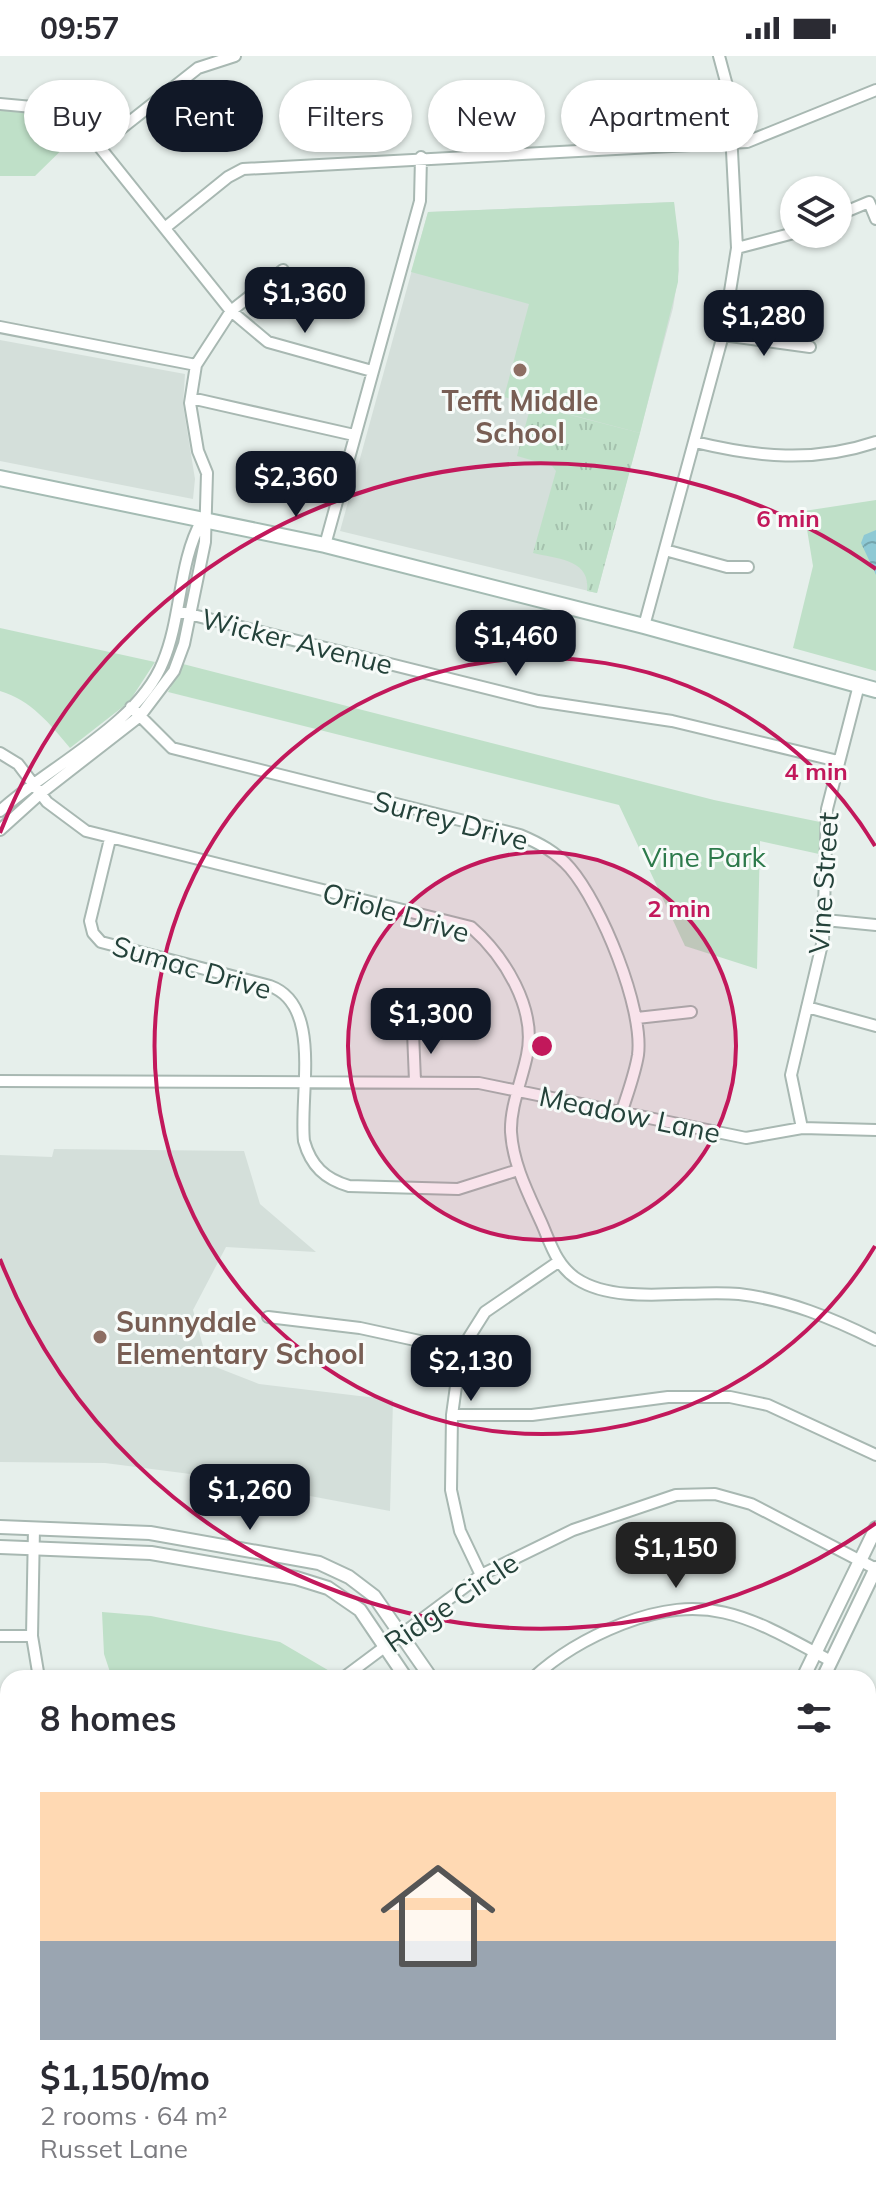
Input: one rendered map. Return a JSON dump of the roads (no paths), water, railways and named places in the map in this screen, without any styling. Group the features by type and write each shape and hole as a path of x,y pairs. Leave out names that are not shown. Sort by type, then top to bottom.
{"main road":[{"path":"0,478 325,545 644,626 876,690"}],"street":[{"path":"130,122 198,68 235,56"},
{"path":"719,56 725,80"},
{"path":"758,139 876,90"},
{"path":"0,104 24,106"},
{"path":"166,227 243,169 561,150"},
{"path":"104,152 231,311 268,342 372,371"},
{"path":"644,626 723,335 737,248 732,152"},
{"path":"325,545 420,201 421,157"},
{"path":"852,209 869,202 876,219"},
{"path":"737,248 780,237"},
{"path":"0,830 41,793 140,716 174,671 182,654 205,542 203,518 207,473 198,451 191,398 196,365 231,311 283,270"},
{"path":"0,327 196,365"},
{"path":"723,335 810,347"},
{"path":"191,398 354,435"},
{"path":"695,442 747,454 790,457 832,453 876,442"},
{"path":"0,811 131,707 160,669 177,611 191,539 203,518"},
{"path":"665,550 727,567 748,567"},
{"name":"Wicker Avenue","path":"177,611 538,701 672,721 838,761"},
{"name":"Vine Street","path":"802,1128 791,1075 820,959 825,920 827,809 859,685"},
{"name":"Surrey Drive","path":"131,707 172,748 511,832 540,844 562,860 579,881 626,977 637,1018 638,1055 621,1114"},
{"name":"Oriole Drive","path":"0,753 18,764 66,819 110,839 471,927 495,948 513,981 526,1018 528,1051 511,1131 518,1170 558,1262"},
{"name":"Sumac Drive","path":"110,839 90,921 96,937 113,947 283,991 297,1008 303,1022 303,1129 308,1157 333,1182 364,1188 458,1189 518,1170"},
{"path":"825,920 876,925"},
{"path":"807,1007 876,1026"},
{"path":"637,1018 691,1012"},
{"path":"413,1032 415,1081"},
{"name":"Meadow Lane","path":"0,1081 479,1083 746,1138 802,1128 876,1130"},
{"path":"481,1575 460,1531 451,1490 452,1415 461,1350 485,1312 558,1262 578,1280 609,1291 714,1293 768,1299 837,1321 876,1340"},
{"path":"268,1317 360,1328 461,1350"},
{"path":"452,1415 532,1415 668,1397 730,1397 768,1405 876,1455"},
{"name":"Ridge Circle","path":"353,1670 481,1575 573,1530 654,1501 698,1494 751,1504 876,1569"},
{"path":"0,1527 150,1533 319,1563 349,1577 367,1590 402,1633 426,1670"},
{"path":"34,1528 32,1636 38,1670"},
{"path":"807,1670 876,1528"},
{"path":"0,1547 151,1553 296,1578 333,1590 351,1601 400,1670"},
{"path":"827,1670 876,1569"},
{"path":"543,1670 575,1645 598,1633 645,1615 682,1607 720,1610 831,1661"},
{"path":"0,1636 32,1636"}],"water":[{"path":"876,530 876,575 861,543 864,535"}],"place":[{"name":"Tefft Middle School","path":"520,370"},
{"name":"Sunnydale Elementary School","path":"100,1337"}],"park label":[{"name":"Vine Park","path":"704,856"}]}
